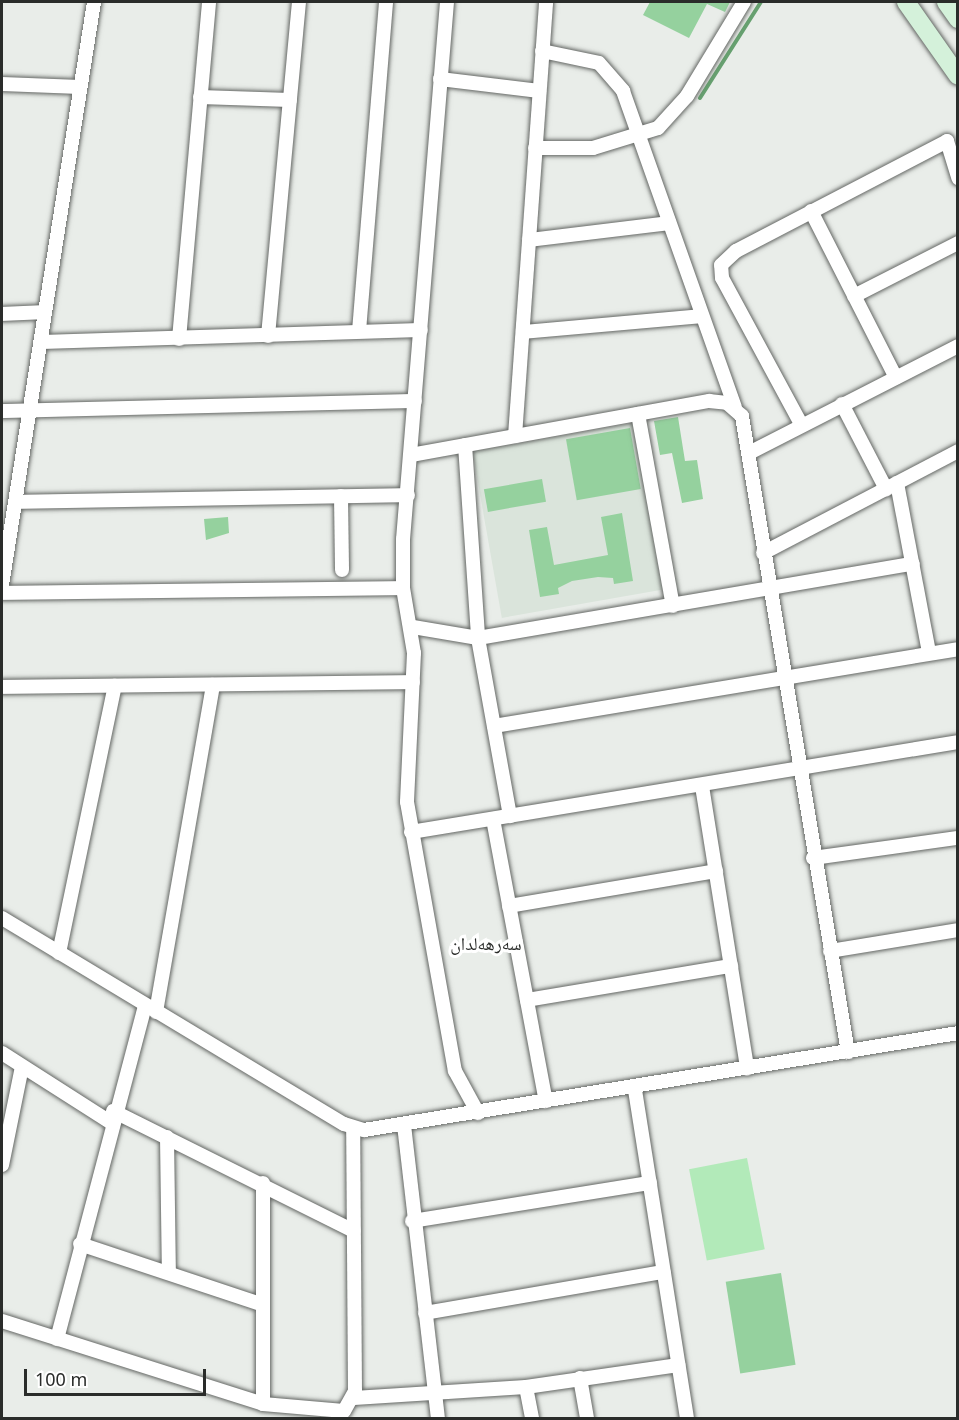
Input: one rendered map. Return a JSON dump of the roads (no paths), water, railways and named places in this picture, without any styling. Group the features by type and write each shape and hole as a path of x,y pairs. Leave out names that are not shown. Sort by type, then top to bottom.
{"main road":[{"path":"906,2 957,76"},
{"path":"946,2 957,19"}],"street":[{"path":"2,585 94,2"},
{"path":"179,339 209,2"},
{"path":"268,336 299,2"},
{"path":"359,331 386,2"},
{"path":"447,2 415,401 403,588 413,627 413,682 407,802 455,1071 478,1113"},
{"path":"515,436 546,2"},
{"path":"535,148 593,148 638,138 673,114 744,2"},
{"path":"542,51 585,57 614,75 735,407 745,424 769,591 848,1052"},
{"path":"440,79 539,91"},
{"path":"2,84 80,87"},
{"path":"200,97 290,100"},
{"path":"801,424 720,270 736,251 947,141 957,178"},
{"path":"811,212 896,378"},
{"path":"529,240 669,223"},
{"path":"854,296 957,243"},
{"path":"2,314 45,312"},
{"path":"522,332 701,316"},
{"path":"41,342 421,330"},
{"path":"749,453 801,424 957,346"},
{"path":"2,411 415,401"},
{"path":"411,455 709,401 735,407"},
{"path":"842,404 892,486 913,564 929,653"},
{"path":"639,414 673,606"},
{"path":"465,445 478,638 510,816"},
{"path":"763,553 957,451"},
{"path":"16,502 408,495"},
{"path":"341,496 342,570"},
{"path":"413,627 478,638 769,591 913,564"},
{"path":"2,593 403,588"},
{"path":"494,726 785,680 957,649"},
{"path":"2,687 413,682"},
{"path":"57,1339 112,1117 150,1009 213,685"},
{"path":"59,953 115,686"},
{"path":"411,831 799,771 957,742"},
{"path":"702,786 747,1068"},
{"path":"493,819 546,1101"},
{"path":"813,858 957,838"},
{"path":"509,906 716,871"},
{"path":"2,918 150,1009 353,1128 404,1125 546,1101 635,1090 747,1068 957,1033"},
{"path":"830,951 957,930"},
{"path":"527,1000 731,966"},
{"path":"2,1053 22,1067 112,1117 167,1137 354,1231"},
{"path":"2,1165 22,1067"},
{"path":"635,1090 687,1419"},
{"path":"404,1125 412,1221 426,1313 438,1419"},
{"path":"2,1322 263,1404 338,1412 349,1408 354,1398 353,1128"},
{"path":"167,1137 169,1272"},
{"path":"412,1221 650,1183"},
{"path":"263,1184 263,1404"},
{"path":"80,1244 263,1305"},
{"path":"426,1313 663,1272"},
{"path":"354,1398 435,1395 526,1387 678,1365"},
{"path":"580,1378 587,1419"},
{"path":"526,1387 532,1419"}],"waterway":[{"path":"700,98 761,2"}],"district":[{"name":"سەرهەلدان","path":"486,943"}]}
